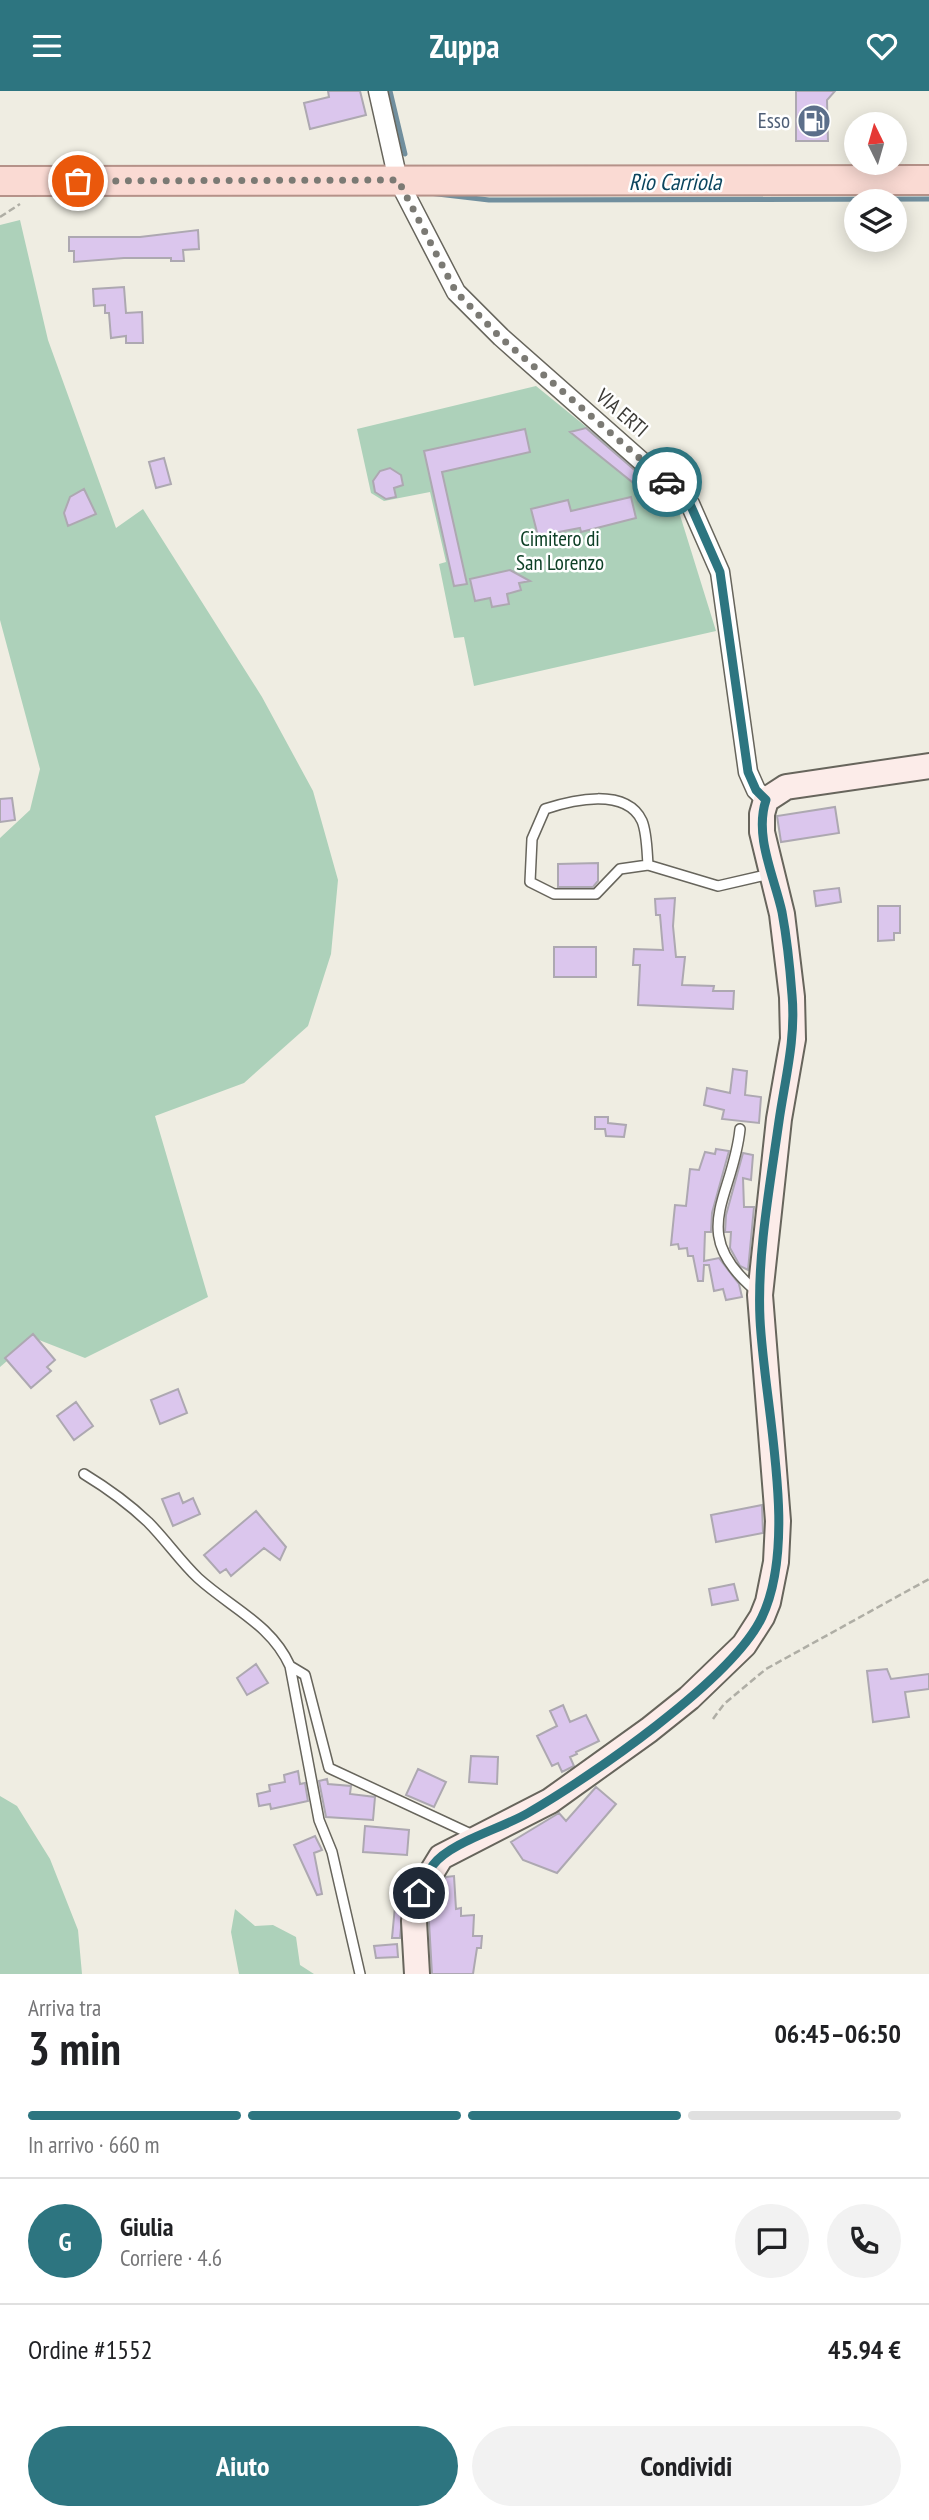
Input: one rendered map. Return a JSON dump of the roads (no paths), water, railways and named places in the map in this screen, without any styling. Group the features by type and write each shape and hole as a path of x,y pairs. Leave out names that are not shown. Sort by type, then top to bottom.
{"main road":[{"path":"0,181 929,180"},
{"path":"417,1974 414,1921 419,1893 440,1857 550,1801 649,1730 734,1656 762,1617 776,1562 778,1521 761,1295 779,1119 793,1039 782,914 762,832 762,814 766,800 786,787 808,781 929,766"}],"street":[{"name":"VIA ERTI","path":"378,91 398,180 456,292 500,337 690,504 720,572 748,772 756,790 766,800"}],"lane":[{"path":"649,865 642,821 629,805 597,799 568,802 545,809 532,839 530,882 554,894 596,894 620,869 649,865 718,885 772,874"},
{"path":"740,1129 734,1170 719,1205 718,1236 724,1255 738,1276 761,1295"},
{"path":"84,1474 115,1493 149,1523 199,1579 240,1608 280,1644 290,1666 319,1821 332,1852 359,1974"},
{"path":"290,1666 305,1675 329,1768 478,1837"}],"waterway":[{"name":"Rio Carriola","path":"390,91 405,154"},
{"name":"Rio Carriola","path":"429,193 489,200 929,199"}],"place":[{"name":"Esso","path":"814,121"}],"park label":[{"name":"Cimitero di San Lorenzo","path":"560,551"}]}
